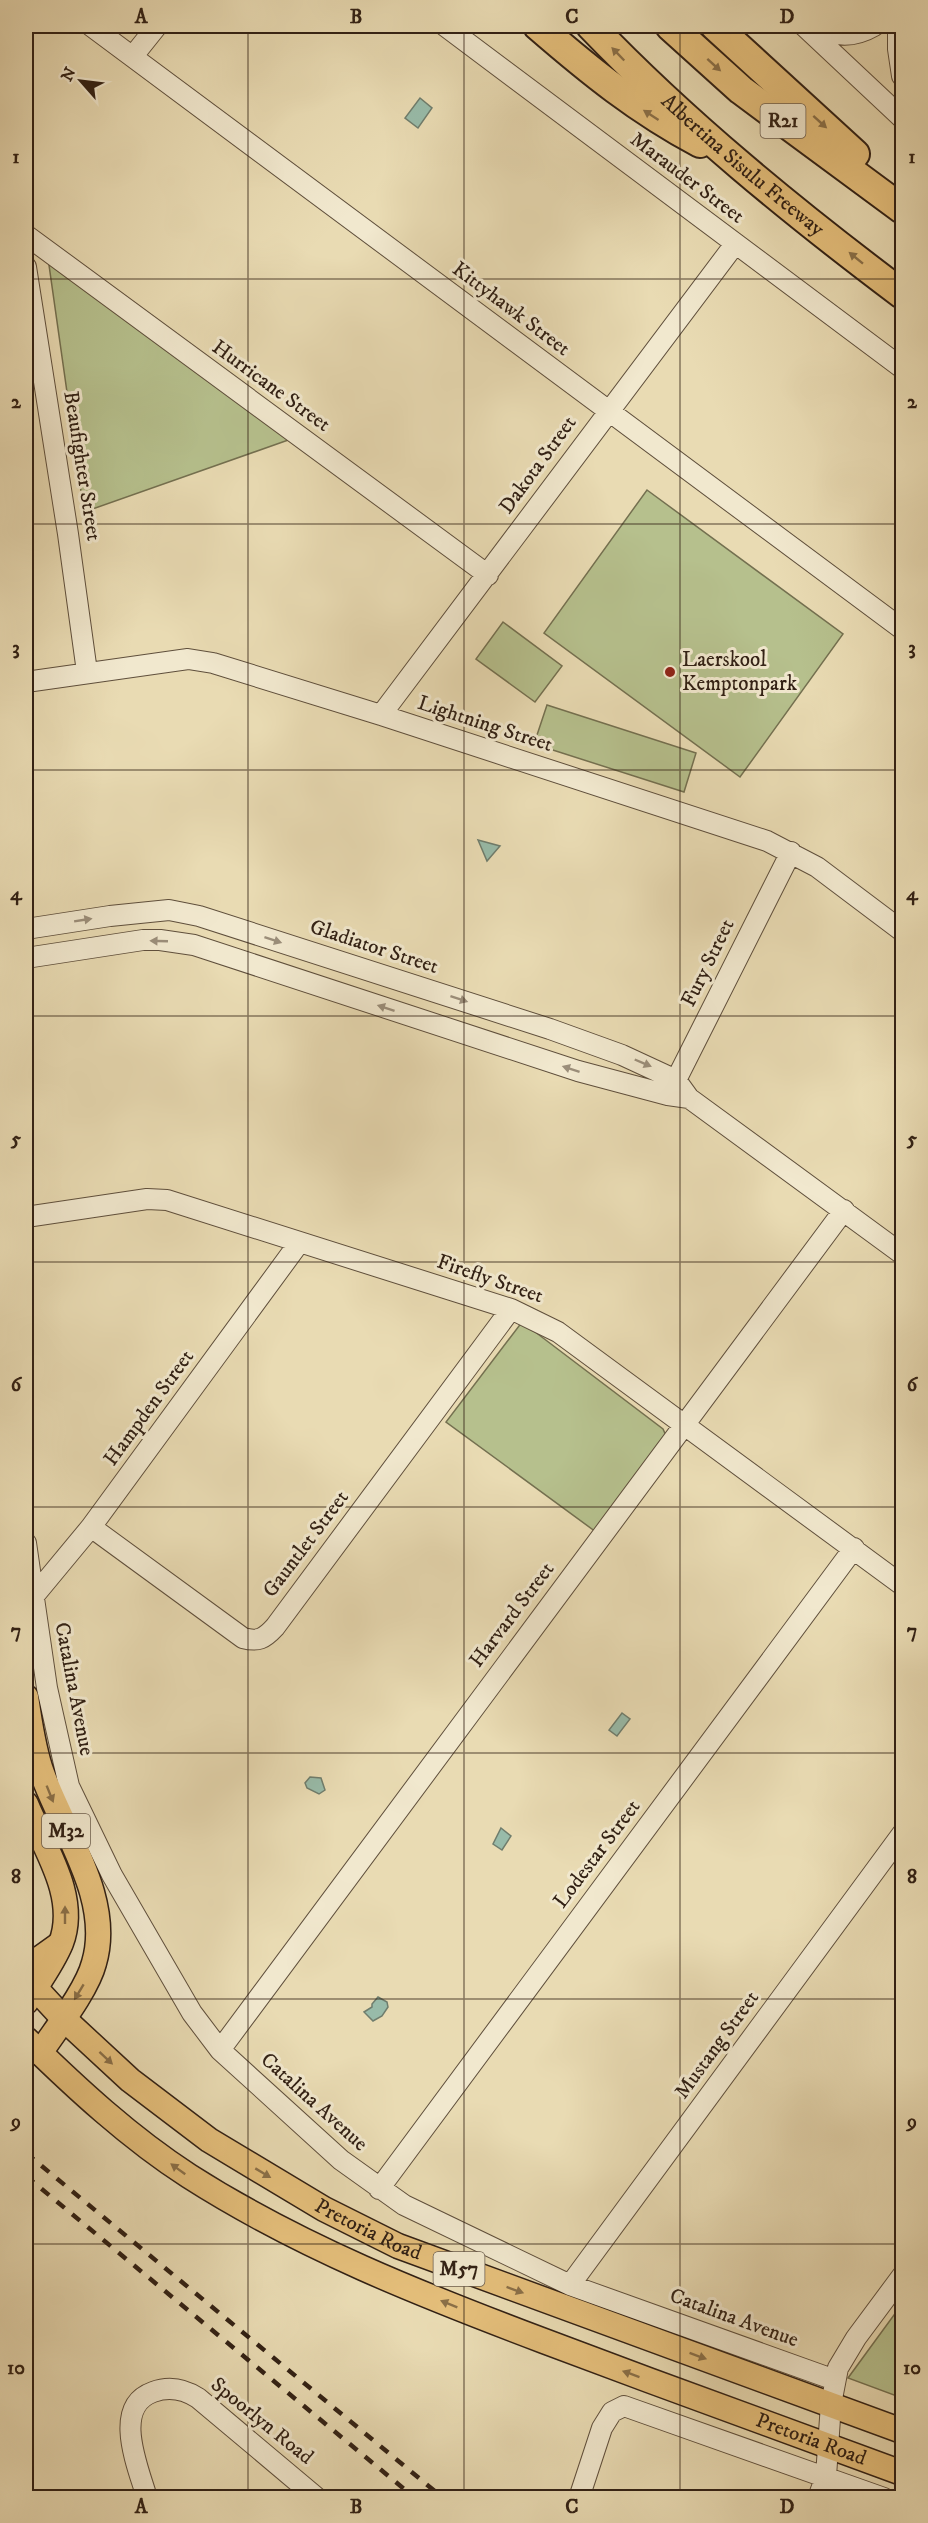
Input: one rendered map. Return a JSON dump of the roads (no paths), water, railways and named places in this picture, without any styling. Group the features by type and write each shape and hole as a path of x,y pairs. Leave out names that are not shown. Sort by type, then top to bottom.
{"highway":[{"path":"538,26 596,77 627,99 664,124 739,164"},
{"name":"Albertina Sisulu Freeway","path":"591,26 628,64 739,164 903,294"},
{"name":"R21","path":"670,26 741,90 903,209"},
{"path":"715,26 903,198"}],"main road":[{"name":"M32","path":"26,1697 42,1772 89,1881 98,1921 99,1937 94,1965 63,2018 33,2046"},
{"name":"M32","path":"26,1804 59,1878 66,1919 60,1944 29,1989"},
{"path":"26,1959 39,1959 60,1944"},
{"name":"Pretoria Road","path":"29,1989 130,2080 209,2140 324,2209 398,2246 903,2431"},
{"name":"Pretoria Road","path":"33,2046 127,2131 186,2175 301,2240 377,2275 480,2317 903,2474"}],"street":[{"name":"Kittyhawk Street","path":"91,26 903,630"},
{"path":"133,56 157,26"},
{"name":"Marauder Street","path":"445,26 903,368"},
{"path":"804,26 903,118"},
{"path":"816,26 841,35 855,34 874,26"},
{"path":"898,26 898,49 903,76"},
{"name":"Hurricane Street","path":"26,235 488,575"},
{"name":"Dakota Street","path":"381,715 735,244"},
{"name":"Beaufighter Street","path":"26,267 87,672"},
{"name":"Lightning Street","path":"26,682 188,659 201,661 381,715 755,837 791,852 817,867 903,931"},
{"name":"Fury Street","path":"672,1088 791,852"},
{"name":"Gladiator Street","path":"34,928 110,916 169,910 199,916 550,1029 646,1064 672,1088 903,1254"},
{"path":"194,945 199,916"},
{"path":"34,928 48,955"},
{"name":"Gladiator Street","path":"26,958 143,940 194,945 540,1059 672,1088"},
{"path":"540,1059 550,1029"},
{"name":"Firefly Street","path":"26,1217 156,1198 511,1309 558,1332 903,1585"},
{"name":"Harvard Street","path":"220,2050 844,1210"},
{"name":"Hampden Street","path":"33,1598 91,1527 299,1243"},
{"name":"Gauntlet Street","path":"91,1527 243,1638 254,1641 262,1640 511,1309"},
{"name":"Catalina Avenue","path":"26,1543 47,1688 69,1785 112,1875 192,2013 220,2050 341,2160 379,2189 427,2218 570,2285 835,2380"},
{"name":"Lodestar Street","path":"379,2189 854,1548"},
{"name":"Mustang Street","path":"570,2285 903,1834"},
{"path":"818,2498 826,2476 835,2380 850,2346 903,2276"},
{"name":"Spoorlyn Road","path":"147,2498 130,2439 131,2422 137,2406 147,2394 174,2388 198,2398 317,2498"},
{"path":"579,2498 602,2428 612,2412 624,2406 884,2498"}],"railway":[{"path":"26,2153 443,2498"},
{"path":"26,2176 415,2498"}],"place":[{"name":"Laerskool Kemptonpark","path":"670,672"}]}
